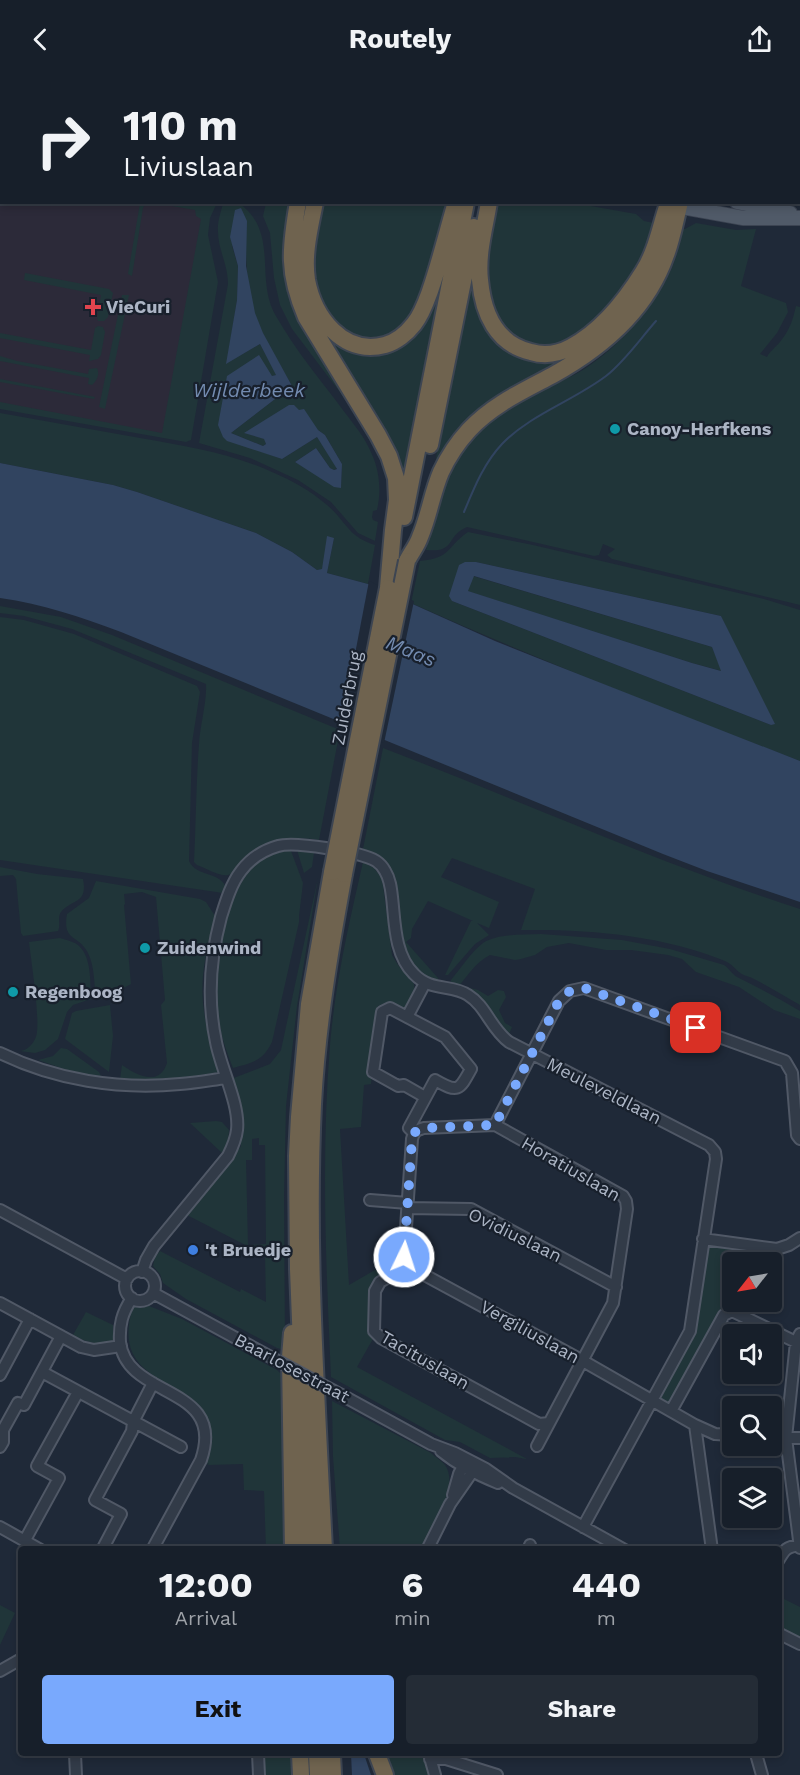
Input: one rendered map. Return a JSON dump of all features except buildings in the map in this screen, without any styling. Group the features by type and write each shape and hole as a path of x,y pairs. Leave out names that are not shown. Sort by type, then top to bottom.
{"highway":[{"path":"298,204 291,261 292,279 297,297 306,317 389,456 396,478 397,500 406,534"},
{"path":"315,204 305,265 312,297 321,316 334,333 350,343 373,347 392,343 402,336 414,325 423,311 455,204"},
{"path":"406,534 466,204"},
{"path":"406,534 479,204"},
{"path":"489,204 479,278 486,310 492,325 511,345 543,355 571,347 594,330 619,306 645,270 671,204"},
{"path":"406,534 449,457 470,429 497,405 573,364 622,326 657,275 666,255 671,204"},
{"name":"Zuiderbrug","path":"338,873 407,561 406,534"},
{"name":"Zuiderbrug","path":"338,873 388,588 406,534"},
{"path":"309,1546 298,1269 297,1156 309,1004 338,873"},
{"path":"324,1546 313,1306 311,1171 313,1114 323,1002 338,873"},
{"path":"293,1546 290,1357 298,1269"},
{"path":"320,1474 331,1546"},
{"path":"300,1756 301,1775"},
{"path":"317,1756 318,1775"},
{"path":"332,1756 333,1775"},
{"path":"378,1756 386,1775"}],"main road":[{"path":"676,204 743,218 800,218"},
{"path":"747,204 791,213 800,218"}],"street":[{"path":"142,1272 154,1246 228,1156 234,1145 237,1116 216,1043 210,984 214,943 226,900 242,870 261,853 279,845 291,843 363,856 376,861 390,880 398,943 404,960 414,974 425,982 407,1017"},
{"name":"Meuleveldlaan","path":"425,982 465,993 476,1000 499,1035 709,1145 715,1152 716,1159 690,1331 583,1527"},
{"path":"408,1266 404,1257 414,1132 424,1128 495,1125 559,1001 570,991 584,988 785,1061 792,1073 797,1135 800,1139"},
{"path":"414,1132 409,1128 426,1097 435,1080 450,1089 456,1089 461,1086 471,1069 445,1038 390,1008 382,1012 373,1072 398,1086 404,1085 426,1097"},
{"path":"0,1053 37,1068 73,1078 122,1085 180,1084 226,1078"},
{"name":"Horatiuslaan","path":"495,1125 623,1196 626,1201 627,1209 613,1303 583,1361"},
{"name":"Ovidiuslaan","path":"370,1200 471,1209 616,1287"},
{"path":"0,1210 127,1279"},
{"path":"703,1239 777,1249 800,1239"},
{"name":"Vergiliuslaan","path":"408,1266 695,1425 722,1434"},
{"name":"Tacituslaan","path":"408,1266 380,1282 375,1291 374,1331 381,1338 539,1424 549,1423"},
{"path":"134,1273 148,1274 154,1286 153,1293 144,1300 132,1299 125,1289 127,1279 134,1273"},
{"name":"Baarlosestraat","path":"153,1293 618,1546"},
{"path":"132,1299 122,1316 119,1330 121,1346 128,1360 138,1373 196,1411 203,1421 206,1434 206,1444 197,1467 154,1546"},
{"path":"0,1303 81,1347 94,1350 121,1346"},
{"path":"671,1411 724,1315 732,1311 799,1340 786,1438 800,1546 788,1547 782,1554"},
{"path":"0,1375 30,1319"},
{"path":"0,1447 3,1442 3,1430 18,1403 24,1406 62,1336"},
{"path":"537,1446 583,1361"},
{"path":"42,1372 181,1447"},
{"path":"104,1546 121,1514 95,1500 132,1431 133,1422 153,1383"},
{"path":"25,1540 59,1478 37,1466 78,1392"},
{"path":"695,1425 711,1546"},
{"path":"782,1438 800,1438"},
{"path":"429,1546 450,1504 459,1474 470,1465"},
{"path":"0,1527 35,1546"},
{"path":"782,1635 800,1644"},
{"path":"0,1671 18,1661"},
{"path":"75,1756 76,1775"},
{"path":"258,1756 259,1775"},
{"path":"435,1775 430,1756 497,1775"},
{"path":"757,1756 762,1775"}],"shaded area":[{"name":"VieCuri","path":"0,204 196,204 205,206 164,436 0,407"}],"green space":[{"path":"140,204 145,204 132,276 128,274"},
{"path":"161,204 217,204 210,218 208,235 218,282 191,440 186,442 0,409 0,402 162,433 201,219 196,216 195,210"},
{"path":"223,204 240,204 251,215 259,228 263,242 267,287 276,316 298,351 366,442 377,470 379,486 379,502 372,517 378,522 375,541 358,533 331,502 298,480 250,458 199,443 228,284 218,238 218,225","holes":["246,245 247,271 255,315 267,342 292,386 231,433 263,446 266,444 265,439 245,433 318,430 325,435 342,464 341,487 295,462 316,448 330,468 334,470 337,468 317,437 282,459 223,437 269,374 277,375 260,344 227,363 237,300 238,266 232,246"]},
{"path":"266,204 293,204 285,261 371,433 292,329 280,305 274,278 270,233 263,216"},
{"path":"324,204 448,204 422,294 408,321 392,334 372,339 359,339 345,332 333,322 318,298 311,259"},
{"path":"498,204 580,204 636,214 644,221 654,223 639,266 619,297 591,326 575,337 558,344 540,346 522,341 514,337 503,325 492,301 489,284 490,243"},
{"path":"696,223 736,230 756,229 741,286 786,303 788,312 777,333 760,354 767,357 780,342 794,316 796,306 800,307 800,605 612,559 607,555 615,549 603,544 599,555 594,556 467,527 442,549 426,550 448,473 473,437 483,426 507,409 592,364 628,332 658,293 670,272 682,229"},
{"path":"443,268 403,482 311,310 329,335 397,344"},
{"path":"471,270 515,351 584,350 512,394 431,485"},
{"path":"25,273 109,289 113,293 108,317 104,321 98,321 97,318 101,295 24,280"},
{"path":"122,295 129,295 105,409 99,407"},
{"path":"103,327 105,332 101,355 98,359 89,361 90,355 0,338 0,333 91,350 95,328"},
{"path":"0,356 88,374 89,369 97,368 98,375 92,385 88,384 89,378 0,361"},
{"path":"0,379 95,397 94,399 0,382"},
{"path":"0,413 207,451 256,465 279,475 314,495 359,538 375,545 368,584 327,573 334,538 322,569 317,570 292,552 256,533 137,492 113,485 0,463"},
{"path":"468,532 533,545 764,599 800,610 800,761 604,685 411,603 420,561 438,557 448,551","holes":["476,562 721,616 771,725 452,601"]},
{"path":"473,576 712,647 722,671 467,591"},
{"path":"0,606 61,617 112,635 340,730 319,840 289,839 260,847 228,875 217,874 197,865 194,862 197,773 206,684 72,629 24,616 0,613"},
{"path":"0,617 24,620 74,634 197,686 200,692 192,743 189,861 197,870 223,882 226,887 223,893 0,860"},
{"path":"383,748 642,852 800,909 800,1005 742,974 725,961 676,945 624,935 521,930 535,889 452,858 441,877 499,902 489,928 477,923 489,935 475,944 448,975 445,975 473,921 428,901 412,929 411,938 406,942 438,978 439,983 425,977 415,968 402,945 387,867 384,862 363,849"},
{"path":"297,850 314,853 312,867 304,873"},
{"path":"284,851 291,851 303,883 299,922 272,1042 261,1057 233,1068 220,1029 218,1015 217,980 222,938 227,917 242,881 259,862"},
{"path":"363,862 374,868 382,878 392,955 414,984 415,999 406,1012 394,1006 391,1001 378,1006 371,1084 364,1085 361,1127 340,1129 349,1285 387,1263 398,1267 378,1281 374,1337 357,1367 527,1459 490,1458 460,1442 445,1440 331,1377 325,1211 327,1087 335,999"},
{"path":"0,867 83,879 83,893 78,900 61,912 58,931 23,936 16,879 13,875 0,876"},
{"path":"318,878 297,1006 286,1106 285,1350 277,1348 186,1299 163,1283 160,1274 153,1266 155,1257 160,1251 240,1292 241,1289 266,1302 265,1255 187,1215 241,1146 231,1079 270,1064 281,1050","holes":["259,1138 259,1145 265,1145 266,1244 248,1245 246,1160 252,1160 252,1139"]},
{"path":"96,881 200,899 206,902 215,916 202,988 204,1013 219,1072 145,1080 120,1079 122,1065 140,1075 153,1077 163,1071 167,1063 161,1005 165,1000 156,897 142,892 124,894 131,984 116,992 112,997 96,1000 90,958 84,947 69,934 66,923 67,914 89,898"},
{"path":"541,934 622,940 670,949 724,965 737,977 800,1011 800,1019 774,1010 739,987 696,972 682,959 668,955 631,950 606,950 569,943 547,947 535,955 515,960 490,955 476,965 458,987 451,982 470,955 483,943 503,936"},
{"path":"60,938 75,943 83,951 90,971 91,999 73,1005 67,1012 58,1039 45,1050 35,1053 20,1051 32,1044 37,1030 37,1006 29,942"},
{"path":"470,988 488,996 498,990 504,991 506,997 499,1010 505,1023 512,1027 506,1037 464,990"},
{"path":"110,1005 113,1036 109,1072 65,1039 72,1013"},
{"path":"61,1048 67,1049 99,1072 102,1078 73,1072 38,1060 53,1056"},
{"path":"222,1122 229,1130 228,1143 222,1153 190,1123"},
{"path":"713,1245 763,1251 722,1252 722,1312 731,1312 671,1404 661,1398 694,1333 708,1249"},
{"path":"133,1306 141,1308 149,1306 182,1319 277,1370 285,1378 288,1546 266,1546 264,1491 244,1490 243,1464 208,1465 209,1463 201,1468 212,1442 210,1424 196,1404 155,1377 137,1360 131,1350 129,1324"},
{"path":"86,1312 113,1325 113,1340 110,1343 91,1342 73,1335"},
{"path":"332,1401 431,1453 445,1465 449,1474 447,1496 425,1546 340,1546 333,1457"},
{"path":"782,1598 800,1607 800,1641 782,1631"},
{"path":"0,1605 15,1613 0,1645"},
{"path":"263,1756 292,1756 293,1775 263,1775"},
{"path":"384,1756 426,1756 431,1775 392,1775"}],"water":[{"name":"Wijlderbeek","path":"241,208 247,221 246,266 255,313 263,333 292,386 231,433 263,446 266,444 264,439 244,433 289,405 294,405 299,410 304,409 318,430 325,435 342,464 341,488 334,487 295,462 316,448 330,468 337,469 317,437 282,459 227,441 218,425 227,376 259,355 272,376 276,375 260,344 226,364 237,300 238,266 230,237 235,210"},
{"name":"Maas","path":"0,463 113,485 137,492 256,533 292,552 317,570 322,569 327,536 334,538 327,573 368,584 495,641 800,761 800,902 663,854 121,632 62,612 0,598"},
{"path":"465,562 476,562 721,616 775,724 771,725 452,601 449,596 459,565","holes":["474,576 712,647 721,671 468,591"]},
{"path":"351,1756 365,1756 371,1775 352,1775"}],"pier":[{"path":"369,581 414,601 384,743 341,727"}],"waterway":[{"path":"464,512 485,468 496,451 513,433 606,376 626,357 656,321"}],"place":[{"name":"VieCuri","path":"93,307"},
{"name":"Canoy-Herfkens","path":"615,429"},
{"name":"Zuidenwind","path":"145,948"},
{"name":"Regenboog","path":"13,992"},
{"name":"'t Bruedje","path":"193,1250"}],"route":[{"path":"404,1257 414,1132 424,1128 495,1125 559,1001 570,991 584,988 696,1028"}]}
